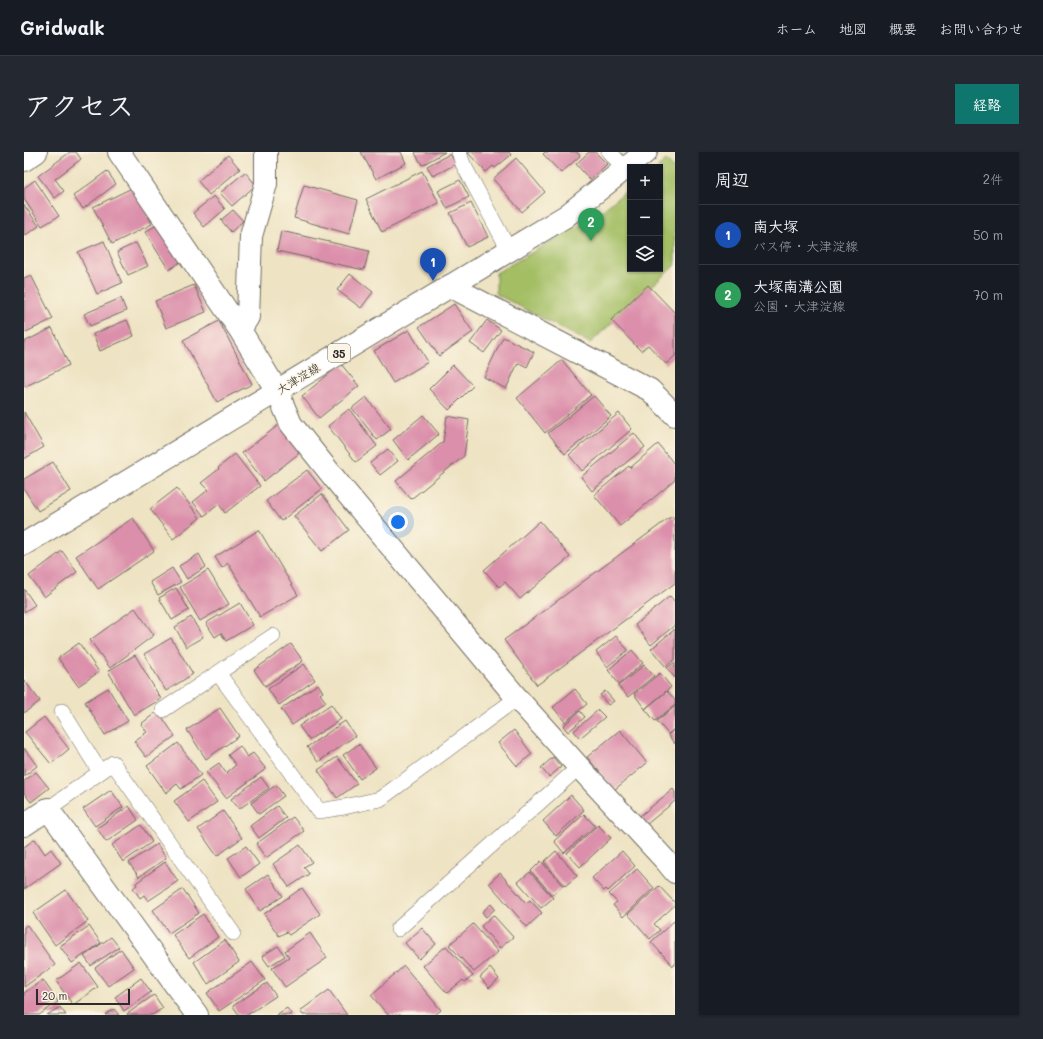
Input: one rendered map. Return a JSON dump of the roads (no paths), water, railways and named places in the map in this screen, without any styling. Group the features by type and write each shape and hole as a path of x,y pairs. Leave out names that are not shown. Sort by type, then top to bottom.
{"street":[{"path":"24,160 36,152"},
{"path":"119,152 240,330 277,391 291,424 517,698 579,767 672,862"},
{"path":"240,330 248,317 251,236 266,184 266,152"},
{"name":"大津淀線","path":"24,544 566,216 646,152"},
{"path":"450,286 650,390 675,415"},
{"path":"24,825 48,808 197,1015"}],"lane":[{"path":"459,152 463,164 509,250"},
{"path":"609,152 625,168"},
{"path":"163,710 273,636"},
{"path":"218,673 319,811 380,799 517,698"},
{"path":"62,711 100,772"},
{"path":"48,808 113,763 233,933"},
{"path":"398,929 579,767"}],"place":[{"name":"大塚南溝公園","path":"591,241"},
{"name":"南大塚","path":"433,281"}]}
